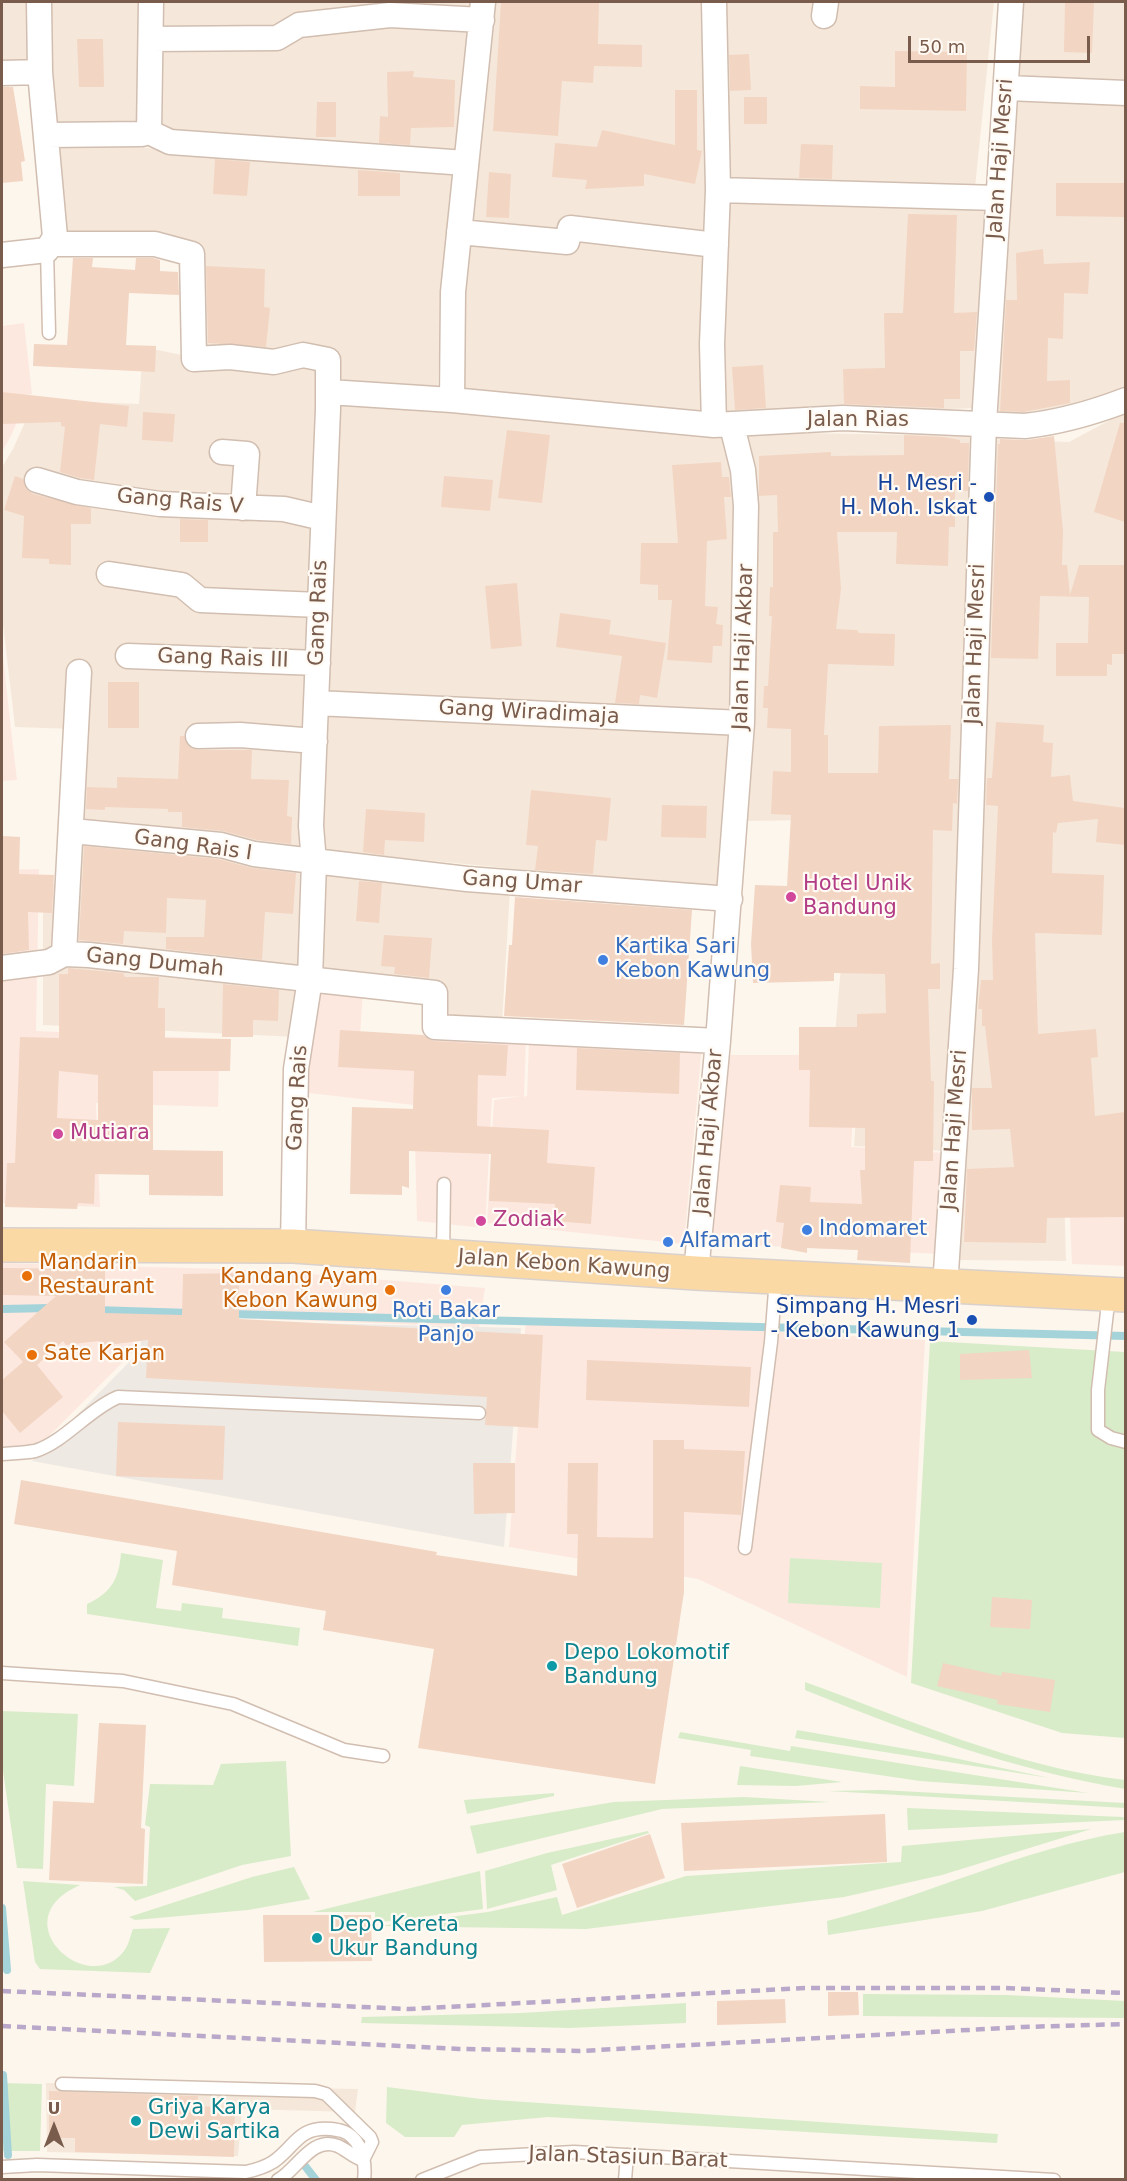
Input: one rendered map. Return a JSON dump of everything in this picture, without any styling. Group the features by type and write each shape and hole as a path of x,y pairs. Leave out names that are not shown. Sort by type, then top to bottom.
{"main road":[{"name":"Jalan Kebon Kawung","path":"2,1245 293,1246 945,1287 1113,1303"}],"street":[{"path":"2,255 52,244 40,72 39,2"},
{"path":"149,132 151,2"},
{"name":"Jalan Haji Akbar","path":"696,1273 730,899 742,723 746,506 743,470 723,425 712,344 718,190 714,2"},
{"name":"Jalan Haji Mesri","path":"945,1287 966,969 984,423 1011,2"},
{"path":"151,39 277,38 299,25 390,15 482,11 453,292 452,400"},
{"path":"2,73 40,72"},
{"path":"1007,88 1125,93"},
{"path":"46,135 149,132 171,142 466,163"},
{"path":"718,190 998,198"},
{"path":"459,232 567,242 570,228 716,245"},
{"name":"Gang Rais","path":"52,244 154,244 192,254 194,359 230,357 274,362 303,355 328,360 329,392 311,826 314,862 310,979 296,1069 293,1246"},
{"path":"329,392 452,400 723,425"},
{"name":"Jalan Rias","path":"723,425 843,418 1025,426 1052,423 1093,413 1125,400"},
{"path":"222,452 247,454 243,508"},
{"name":"Gang Rais V","path":"38,480 77,492 160,504 284,509 323,518"},
{"path":"109,574 182,585 200,600 319,605"},
{"name":"Gang Rais III","path":"128,656 318,663"},
{"path":"64,954 79,672"},
{"name":"Gang Wiradimaja","path":"316,703 742,723"},
{"path":"198,736 240,735 315,741"},
{"name":"Gang Rais I","path":"72,831 221,845 254,854 314,862"},
{"name":"Gang Umar","path":"314,862 467,879 730,899"},
{"name":"Gang Dumah","path":"2,968 49,962 64,954 310,979 435,993 435,1027 718,1041"}],"lane":[{"path":"49,333 52,244"},
{"path":"443,1257 444,1184"},
{"path":"746,1548 771,1342 776,1277"},
{"path":"1113,1303 1098,1390 1098,1430 1111,1438 1125,1442"},
{"path":"2,1454 35,1450 51,1443 101,1404 118,1397 478,1413"},
{"path":"2,1673 123,1681 222,1702 344,1750 383,1755"},
{"path":"62,2084 303,2091 326,2094 370,2137 372,2142 363,2160"},
{"path":"2,2167 37,2165 232,2174 246,2172 274,2162 300,2135 316,2129 347,2132 359,2143 364,2180"},
{"path":"278,2180 310,2150 319,2146 331,2144 340,2147 348,2155 363,2160"},
{"name":"Jalan Stasiun Barat","path":"422,2180 480,2157 574,2152 1054,2180"},
{"path":"625,2180 627,2155"}],"shaded area":[{"path":"2,2 33,2 34,64 2,64"},
{"path":"47,2 473,2 462,156 52,129"},
{"path":"488,2 709,2 706,417 450,392"},
{"path":"719,2 994,2 974,197 722,186"},
{"path":"1013,2 1125,2 1125,390 1046,423 980,422"},
{"path":"51,142 463,168 443,292 437,395 326,386 304,712 296,1037 43,1025 43,884 67,883 73,729 15,727 2,616 2,467 13,449 35,400 139,404 143,347 182,355 197,255 51,246"},
{"path":"724,196 989,205 975,408 719,418"},
{"path":"24,323 32,394 2,398 2,326"},
{"path":"335,398 726,436 735,500 734,715 324,698"},
{"path":"25,402 12,434 2,452 2,404"},
{"path":"1125,412 1125,1113 1062,1120 1066,1261 953,1260 990,439 1069,442"},
{"path":"743,432 974,436 946,1151 854,1146 856,1115 834,1046 849,875 886,819 747,821 754,655"},
{"path":"2,648 17,780 2,781"},
{"path":"324,710 733,729 723,889 320,850"},
{"path":"39,869 36,1031 220,1039 218,1107 96,1103 100,1207 2,1203 2,870"},
{"path":"325,870 510,890 502,1023 441,1019 438,985 318,973"},
{"path":"363,991 360,1036 526,1039 524,1097 527,1096 529,1041 702,1044 684,1244 487,1223 494,1100 521,1096 492,1098 485,1228 417,1221 414,1105 300,1092 304,992"},
{"path":"726,1055 857,1055 851,1147 945,1153 941,1254 705,1243"},
{"path":"1125,1118 1125,1266 1072,1264 1066,1126"},
{"path":"2,1263 259,1270 485,1288 479,1327 137,1314 137,1348 25,1460 2,1461"},
{"path":"526,1318 925,1340 907,1677 698,1579 509,1547"},
{"path":"140,1319 521,1328 504,1547 32,1461 141,1350"},
{"path":"46,2083 358,2089 355,2112 242,2109 238,2156 47,2152"}],"green space":[{"path":"930,1341 1125,1352 1125,1738 1062,1733 911,1683"},
{"path":"121,1553 163,1560 156,1608 181,1611 182,1603 223,1608 222,1618 300,1628 298,1646 87,1614 87,1604 108,1590 116,1578"},
{"path":"790,1558 882,1563 880,1608 788,1603"},
{"path":"805,1682 1004,1753 1044,1765 1125,1780 1125,1789 1043,1771 923,1735 805,1690"},
{"path":"2,1711 78,1714 74,1786 46,1784 43,1869 17,1868 2,1764"},
{"path":"797,1730 930,1753 1050,1778 795,1738"},
{"path":"680,1732 790,1751 791,1746 1088,1793 920,1781 750,1756 751,1750 678,1738"},
{"path":"286,1761 291,1856 242,1865 135,1901 124,1890 114,1887 147,1886 150,1827 145,1825 150,1784 213,1785 221,1764"},
{"path":"740,1766 842,1782 796,1786 737,1785"},
{"path":"881,1790 1125,1803 1125,1808 828,1791"},
{"path":"554,1793 554,1796 467,1814 464,1800"},
{"path":"744,1797 830,1802 662,1809 477,1854 470,1826 614,1802"},
{"path":"907,1808 1123,1817 1125,1820 908,1830"},
{"path":"1091,1829 942,1875 844,1897 586,1929 379,1926 488,1912 557,1897 562,1915 686,1876 901,1862 902,1846"},
{"path":"648,1831 649,1833 551,1865 557,1890 487,1909 485,1871 547,1853"},
{"path":"1125,1832 1125,1872 982,1911 828,1935 827,1921 865,1911 1050,1849"},
{"path":"294,1867 310,1899 248,1910 135,1920 129,1917 252,1877"},
{"path":"480,1871 483,1909 375,1923 375,1912 313,1912"},
{"path":"23,1881 80,1885 57,1900 48,1917 49,1934 58,1949 73,1960 91,1966 108,1963 124,1951 133,1929 170,1928 150,1973 40,1969 35,1962"},
{"path":"863,1994 1007,1995 1125,2001 1125,2018 863,2016"},
{"path":"686,2003 686,2023 569,2028 361,2023 362,2017 521,2013"},
{"path":"2,2083 42,2084 40,2151 2,2151"},
{"path":"387,2087 481,2099 998,2134 997,2143 548,2117 462,2125 454,2137 405,2137 386,2123"}],"building":[{"path":"501,2 599,2 598,44 642,45 642,67 594,66 593,83 562,81 558,136 493,131"},
{"path":"1065,2 1094,2 1092,53 1064,52"},
{"path":"77,39 103,39 104,87 79,87"},
{"path":"895,51 967,52 966,111 860,109 860,86 895,87"},
{"path":"749,54 751,90 730,91 729,55"},
{"path":"414,71 413,77 455,80 454,127 411,128 410,145 379,143 380,116 388,117 387,72"},
{"path":"2,87 13,87 25,161 21,162 23,181 2,183"},
{"path":"675,90 697,90 697,150 702,151 695,184 644,174 644,186 585,189 587,180 552,177 555,143 597,147 602,130 675,145"},
{"path":"744,97 767,97 767,124 744,124"},
{"path":"317,102 336,102 336,137 316,137"},
{"path":"801,144 833,145 832,179 799,178"},
{"path":"215,159 250,162 247,196 213,194"},
{"path":"358,170 400,173 400,196 358,196"},
{"path":"489,172 511,174 509,218 486,217"},
{"path":"1056,183 1125,183 1125,217 1056,216"},
{"path":"908,214 957,215 954,313 977,312 974,351 960,351 960,399 944,399 944,408 844,404 843,369 885,368 884,313 903,313"},
{"path":"1043,249 1044,264 1090,262 1088,294 1064,293 1063,339 1048,338 1047,381 1070,380 1070,403 1024,412 1000,411 1006,300 1017,300 1016,253"},
{"path":"73,258 93,258 92,267 135,270 136,258 153,258 160,260 160,271 178,272 179,295 129,293 126,345 156,346 155,372 33,366 34,344 67,345"},
{"path":"206,266 265,269 264,307 270,308 266,347 208,343"},
{"path":"763,365 766,408 735,410 732,367"},
{"path":"2,392 129,406 127,427 100,424 94,480 80,478 60,472 65,427 61,426 61,422 2,424"},
{"path":"143,412 175,414 173,442 142,440"},
{"path":"1120,423 1125,423 1125,522 1094,512"},
{"path":"507,430 550,435 542,503 498,498"},
{"path":"904,435 944,437 960,440 960,443 969,443 968,491 955,490 955,527 949,527 948,566 896,564 897,532 837,532 841,589 836,629 857,630 859,633 895,634 894,666 828,664 824,735 828,735 828,773 878,773 879,726 951,725 949,779 958,779 957,804 953,803 952,831 933,830 931,964 940,963 940,989 928,989 931,1081 934,1081 933,1161 914,1161 910,1263 857,1260 858,1250 807,1248 807,1253 781,1248 784,1223 776,1222 780,1185 811,1187 810,1202 862,1204 860,1170 865,1170 865,1128 809,1127 810,1070 799,1070 799,1027 857,1027 857,1014 886,1013 885,974 834,973 834,981 753,983 751,944 755,885 787,886 791,815 771,814 773,771 791,772 791,729 767,728 768,708 763,708 764,686 768,686 772,616 769,616 770,587 773,587 773,532 778,532 777,495 759,496 759,456 831,452 831,456 904,455"},
{"path":"1054,436 1063,531 1062,565 1067,565 1070,595 1079,565 1125,565 1125,654 1112,654 1112,665 1107,664 1107,676 1056,676 1056,643 1088,643 1089,597 1040,596 1038,659 991,658 998,444 1000,444 1000,439 1027,440"},
{"path":"721,462 722,477 729,477 731,497 724,497 727,539 707,541 705,606 718,607 716,624 723,625 722,646 713,646 712,663 667,660 672,600 658,600 658,585 640,584 641,543 678,543 672,465"},
{"path":"15,476 23,479 26,489 33,494 91,508 91,524 71,524 71,565 49,564 49,559 22,558 24,516 4,510"},
{"path":"444,476 493,480 490,511 441,507"},
{"path":"180,519 208,520 208,542 180,542"},
{"path":"517,583 522,646 491,649 485,586"},
{"path":"560,613 611,620 609,634 666,643 657,698 640,695 639,704 615,703 622,656 556,647"},
{"path":"108,682 139,682 139,728 108,728"},
{"path":"996,722 1044,725 1043,742 1053,743 1051,777 1070,775 1073,801 1125,808 1125,845 1096,842 1098,819 1058,823 1056,833 1053,832 1052,873 1104,875 1102,935 1035,933 1038,1034 1096,1029 1098,1057 1091,1058 1095,1116 1125,1112 1125,1217 1047,1218 1046,1243 964,1242 967,1169 1014,1167 1010,1129 972,1130 972,1088 992,1088 985,1026 982,1026 982,1009 978,1009 981,980 993,980 992,940 998,806 986,805 987,778 992,778"},
{"path":"180,736 184,736 191,748 198,750 252,750 251,779 289,780 287,816 292,817 291,844 257,840 223,831 182,827 182,812 168,812 168,809 105,807 105,810 86,809 87,787 117,788 117,777 178,779"},
{"path":"531,790 611,798 607,841 596,840 593,874 535,870 538,846 526,845"},
{"path":"662,805 707,806 706,838 661,837"},
{"path":"366,809 425,813 424,842 385,840 384,855 363,852"},
{"path":"2,836 20,837 19,874 54,875 52,913 28,912 29,950 2,954"},
{"path":"84,846 218,859 252,868 296,873 293,914 265,912 262,960 166,949 166,937 204,937 206,900 167,898 166,933 124,931 123,944 79,940"},
{"path":"359,881 382,883 379,923 356,921"},
{"path":"515,897 692,910 684,1025 504,1016"},
{"path":"384,935 432,938 429,978 394,974 395,967 381,966"},
{"path":"68,968 123,973 125,977 159,977 158,1008 165,1008 165,1038 231,1039 230,1071 153,1071 153,1150 223,1151 223,1196 149,1195 149,1175 95,1174 94,1204 78,1203 77,1209 5,1207 7,1163 15,1163 20,1037 59,1038 59,974 68,974","holes":["59,1071 98,1075 98,1120 57,1118"]},
{"path":"223,984 279,990 278,1021 253,1020 253,1037 222,1037"},
{"path":"340,1030 423,1035 434,1041 508,1045 506,1076 478,1075 477,1126 549,1130 547,1163 595,1167 591,1224 554,1221 555,1204 489,1201 491,1154 409,1151 409,1188 402,1186 402,1195 350,1194 352,1107 413,1109 414,1071 338,1067"},
{"path":"577,1048 680,1053 679,1094 576,1090"},
{"path":"2,1268 105,1269 105,1313 182,1315 183,1274 239,1273 239,1319 543,1335 538,1428 485,1425 487,1397 146,1378 148,1340 100,1346 99,1341 66,1345 63,1341 37,1365 63,1397 20,1433 2,1411 2,1380 23,1362 4,1342 56,1296 2,1295"},
{"path":"1029,1350 1032,1378 960,1380 960,1354"},
{"path":"587,1360 751,1367 749,1407 586,1400"},
{"path":"118,1422 225,1426 223,1480 116,1476"},
{"path":"653,1440 684,1440 684,1449 745,1451 741,1515 684,1512 684,1592 655,1784 418,1748 434,1649 323,1630 326,1611 172,1585 177,1551 14,1524 21,1480 437,1552 436,1555 577,1576 578,1534 567,1534 568,1463 598,1463 597,1537 653,1538"},
{"path":"473,1463 515,1463 515,1513 474,1514"},
{"path":"992,1597 1032,1600 1030,1629 990,1627"},
{"path":"943,1663 1001,1676 1002,1672 1055,1680 1050,1712 997,1704 998,1700 937,1686"},
{"path":"99,1723 146,1725 141,1828 145,1829 143,1884 49,1880 53,1801 94,1803"},
{"path":"885,1814 887,1862 684,1871 681,1823"},
{"path":"650,1834 665,1878 577,1908 562,1864"},
{"name":"Depo Kereta Ukur Bandung","path":"263,1915 371,1915 372,1961 264,1962"},
{"path":"828,1992 858,1992 859,2015 828,2016"},
{"path":"785,1999 786,2023 717,2025 717,2001"},
{"name":"Griya Karya Dewi Sartika","path":"49,2091 198,2096 198,2106 235,2108 234,2157 75,2152 75,2138 49,2138"}],"waterway":[{"path":"2,1309 50,1308"},
{"path":"95,1310 191,1313"},
{"path":"230,1314 1126,1336"},
{"path":"2,1908 7,1970"},
{"path":"3,2075 8,2155"},
{"path":"305,2166 316,2180"}],"railway":[{"path":"2,1991 409,2009 805,1988 1004,1988 1126,1993"},
{"path":"2,2026 459,2049 580,2051 1023,2027 1126,2024"}],"place":[{"name":"H. Mesri - H. Moh. Iskat","path":"989,497"},
{"name":"Hotel Unik Bandung","path":"791,897"},
{"name":"Kartika Sari Kebon Kawung","path":"603,960"},
{"name":"Mutiara","path":"58,1134"},
{"name":"Zodiak","path":"481,1221"},
{"name":"Indomaret","path":"807,1230"},
{"name":"Alfamart","path":"668,1242"},
{"name":"Mandarin Restaurant","path":"27,1276"},
{"name":"Kandang Ayam Kebon Kawung","path":"390,1290"},
{"name":"Roti Bakar Panjo","path":"446,1290"},
{"name":"Simpang H. Mesri - Kebon Kawung 1","path":"972,1320"},
{"name":"Sate Karjan","path":"32,1355"},
{"name":"Depo Lokomotif Bandung","path":"552,1666"},
{"name":"Depo Kereta Ukur Bandung","path":"317,1938"},
{"name":"Griya Karya Dewi Sartika","path":"136,2121"}]}
